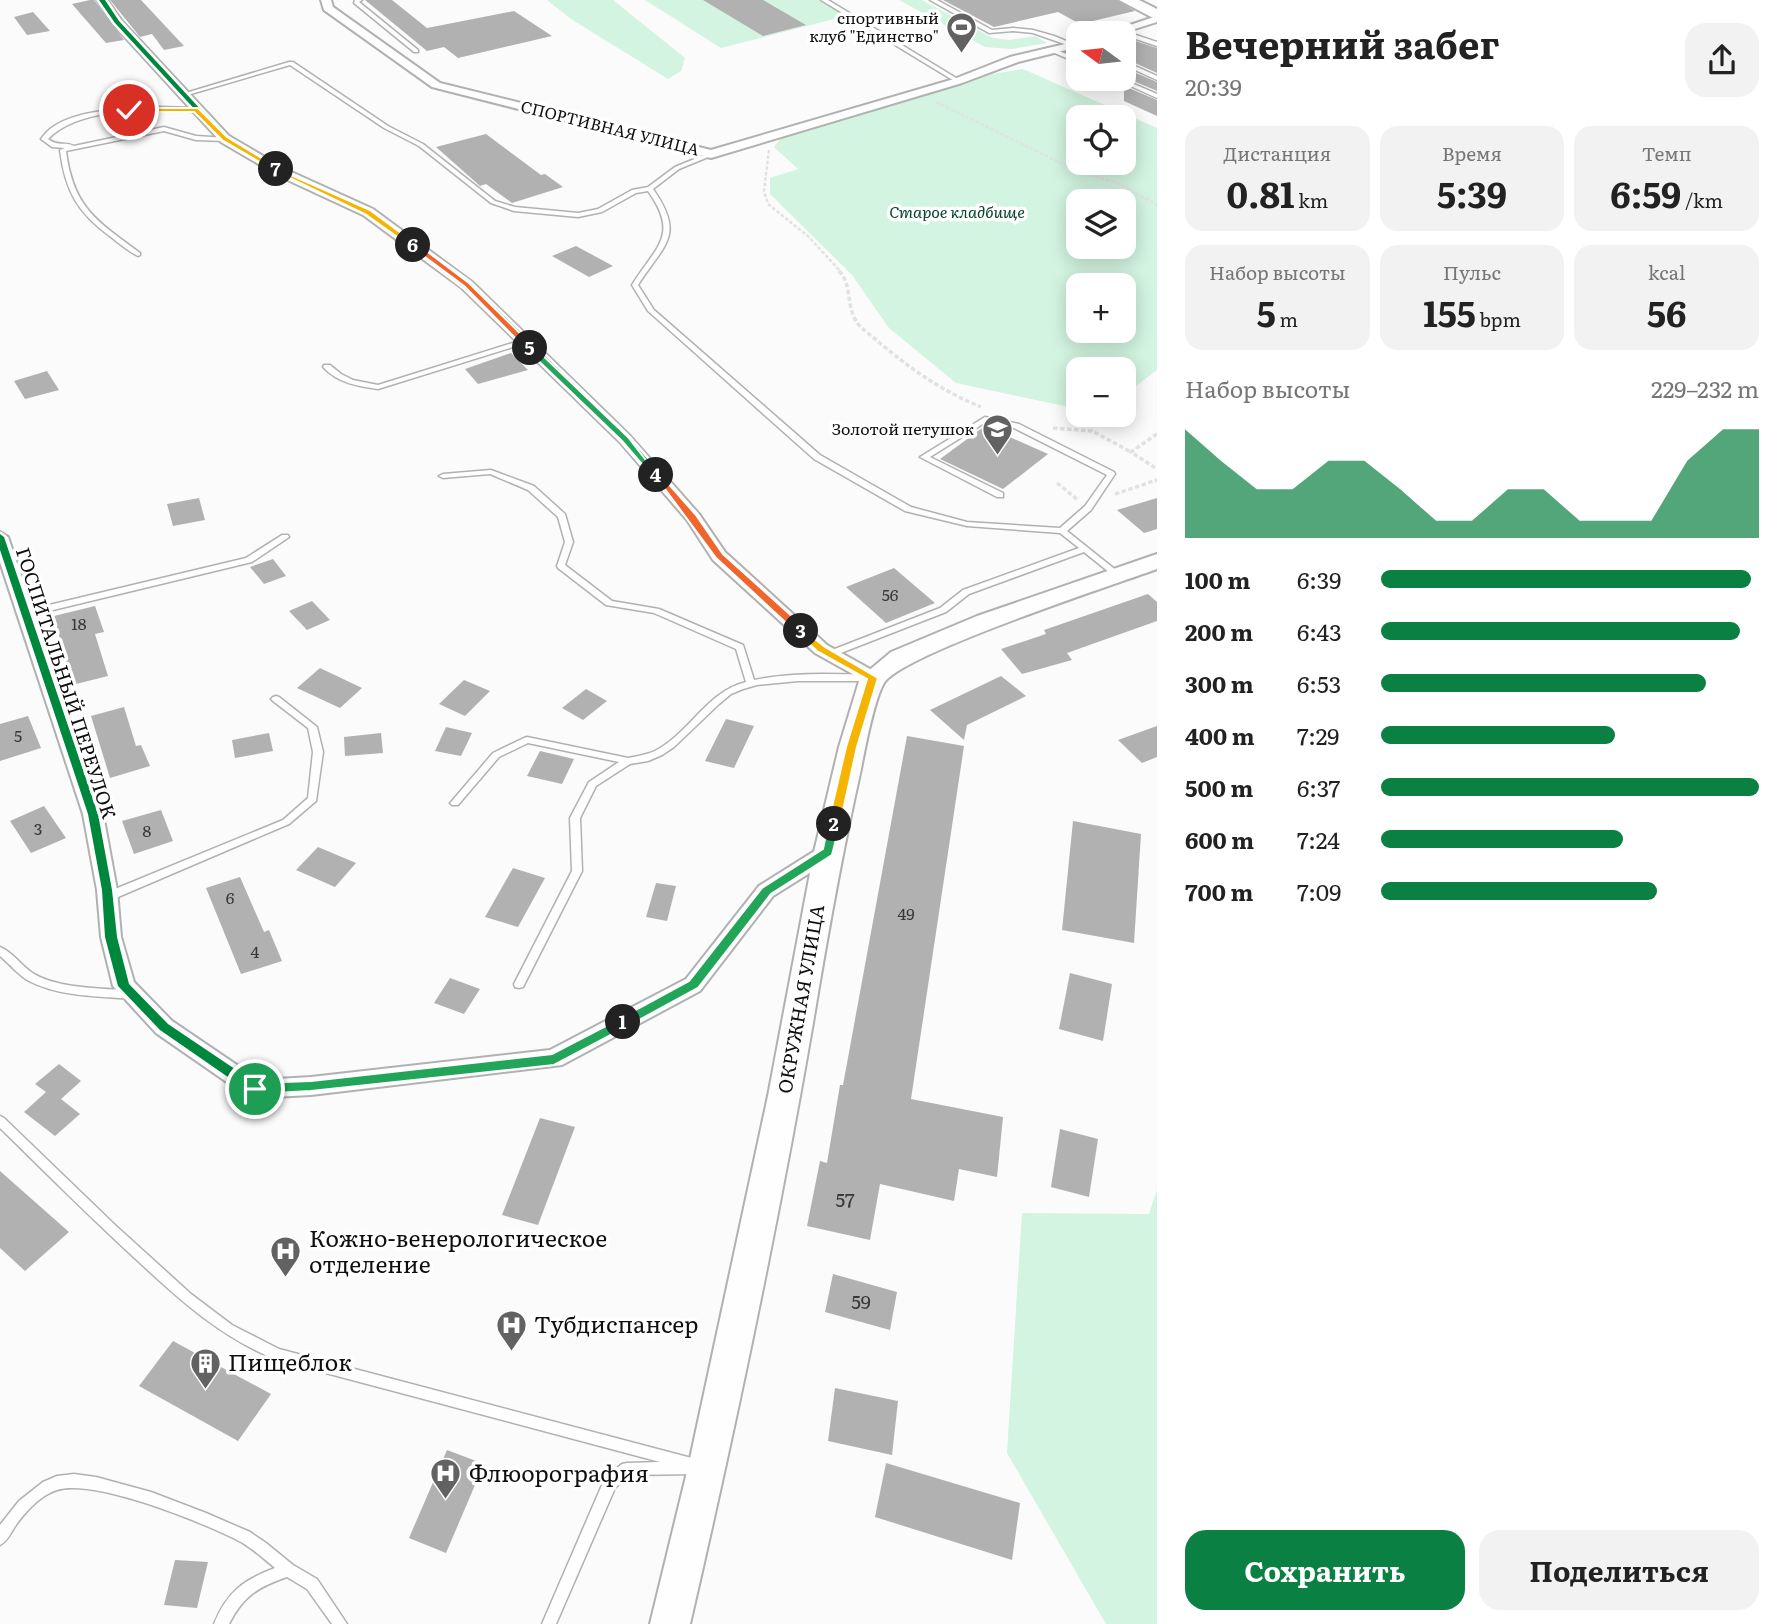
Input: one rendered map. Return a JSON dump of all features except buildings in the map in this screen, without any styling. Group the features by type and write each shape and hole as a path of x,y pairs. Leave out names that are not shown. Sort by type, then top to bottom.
{"main road":[{"path":"1127,0 1157,17"},
{"path":"873,678 900,658 961,632 1157,561"},
{"name":"ОКРУЖНАЯ УЛИЦА","path":"670,1624 707,1468 784,1096 828,852 852,747 873,678"}],"street":[{"path":"102,0 195,110 225,139 283,173 368,212 467,285 625,439 693,517 719,556 830,654 873,678"},
{"name":"СПОРТИВНАЯ УЛИЦА","path":"326,0 328,8 436,85 710,154 958,81 1014,59 1066,47"},
{"path":"1136,24 1157,17"},
{"name":"ГОСПИТАЛЬНЫЙ ПЕРЕУЛОК","path":"0,537 93,814 111,937 124,986 163,1027 255,1089 311,1086 554,1059 693,985 766,891 828,852"}],"lane":[{"path":"359,0 356,2 415,51"},
{"path":"824,0 958,81"},
{"path":"933,0 991,32 1014,27 1066,41"},
{"path":"1136,38 1157,44"},
{"path":"1052,50 1066,56"},
{"path":"182,95 291,63 386,127 421,145 493,202 514,209 578,215 600,211 634,191 650,188 677,168 710,154"},
{"path":"1136,69 1157,78"},
{"path":"1136,87 1157,96"},
{"path":"75,146 54,146 44,139 54,127 89,118 150,108 195,110"},
{"path":"138,254 88,217 69,189 64,173 63,150 164,128 196,138 225,139"},
{"path":"650,188 664,206 670,230 658,256 644,269 635,285 651,311 817,457 908,509 967,524 1062,531 1118,575"},
{"path":"327,367 336,376 354,384 378,387 525,342"},
{"path":"1000,495 924,457 985,419 1016,426 1111,474 1088,508 1062,531"},
{"path":"443,476 491,472 531,488 562,516 569,542 561,566 609,603 656,611 740,647 751,684"},
{"path":"24,614 249,560 285,537"},
{"path":"830,654 943,610 966,592 1084,549"},
{"path":"454,803 496,755 527,740 628,761 644,760 669,748 729,692 751,684 827,676 873,678"},
{"path":"107,897 286,822 313,799 318,752 312,727 276,699"},
{"path":"519,984 577,871 575,818 592,784 628,761"},
{"path":"0,951 9,956 31,978 60,988 132,995"},
{"path":"0,1121 111,1229 187,1298 228,1329 277,1354 707,1468"},
{"path":"549,1624 610,1483 627,1469 707,1468"},
{"path":"0,1538 25,1502 58,1482 105,1485 177,1509 248,1538 288,1570 312,1584 341,1624"},
{"path":"221,1624 230,1606 251,1582 288,1570"}],"path":[{"path":"918,93 1077,171 1117,183 1157,205"},
{"path":"767,136 770,154 764,191 768,204 809,237 847,279 848,303 857,323 908,367 946,393 987,408"},
{"path":"1044,428 1092,431 1157,469"},
{"path":"1131,452 1157,434"},
{"path":"1057,483 1088,508 1115,493 1157,480"}],"green space":[{"path":"547,0 613,0 685,58 681,71 668,79 571,19"},
{"path":"645,0 818,0 846,16 721,48"},
{"path":"899,0 922,0 993,38 1009,40 1035,36 1047,43 1012,49 985,47"},
{"name":"Старое кладбище","path":"1023,69 1066,88 1066,91 1073,91 1105,105 1066,105 1066,175 1136,175 1136,119 1157,128 1157,370 1136,386 1136,357 1066,357 1066,406 956,383 889,328 852,275 770,194 770,178 798,169 774,147 780,139 816,125 993,74"},
{"path":"1157,1190 1157,1624 1106,1624 1007,1453 1022,1213 1149,1214"}],"cycle path":[{"path":"102,0 117,22 225,139 283,173 368,212 467,285 625,439 693,517 719,556 821,649 873,678"},
{"path":"0,537 93,814 107,890 111,937 124,986 164,1027 255,1089 311,1086 554,1059 693,985 766,891 828,852"}],"place":[{"name":"спортивный клуб \"Единство\"","path":"962,54"},
{"name":"Золотой петушок","path":"997,456"},
{"name":"Кожно-венерологическое отделение","path":"286,1279"},
{"name":"Тубдиспансер","path":"511,1352"},
{"name":"Пищеблок","path":"205,1390"},
{"name":"Флюорография","path":"446,1501"}],"route":[{"path":"129,110 195,110 225,139 283,173 368,212 467,285 625,439 693,517 719,556 821,649 873,678 852,747 828,852 766,891 693,985 554,1059 311,1086 255,1089"}]}
